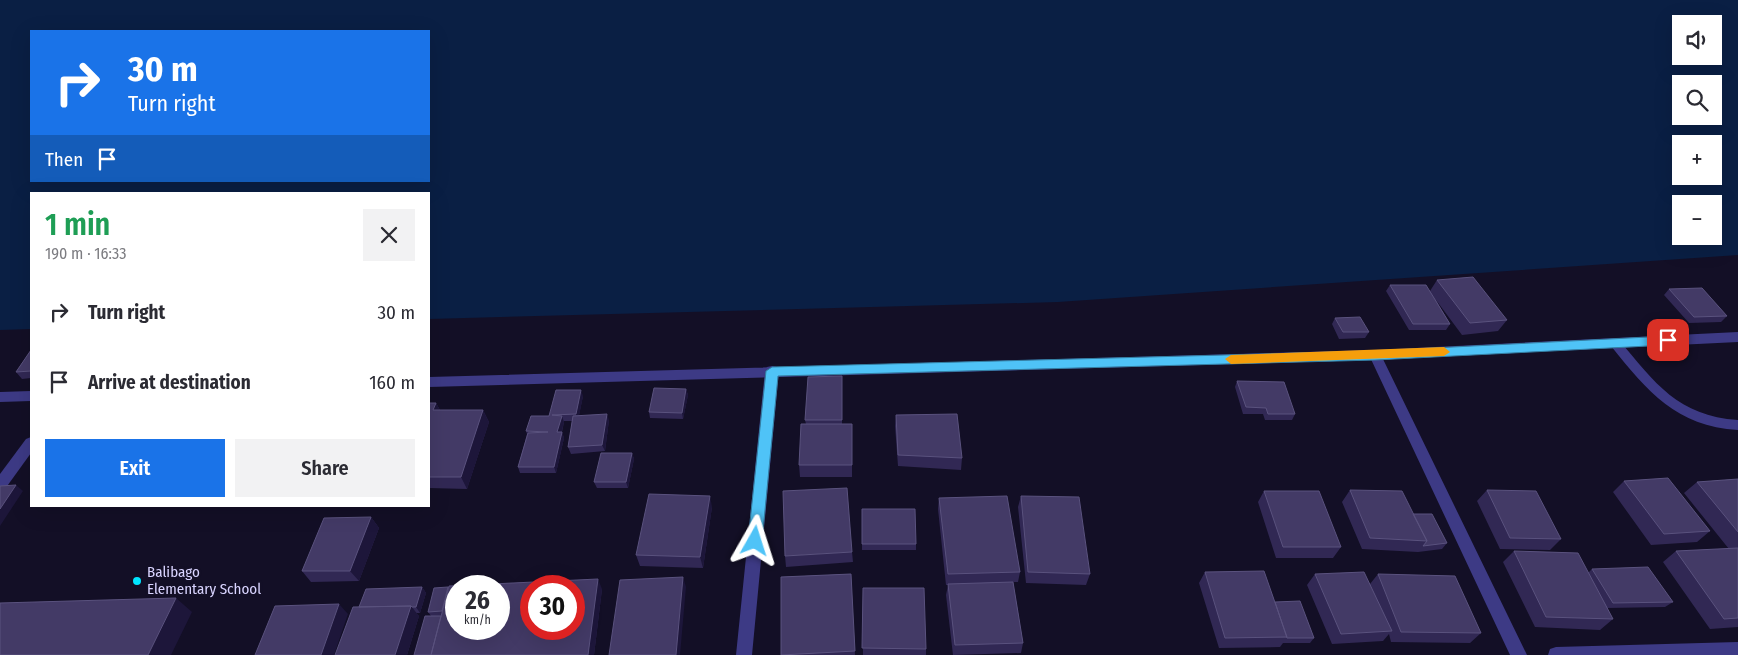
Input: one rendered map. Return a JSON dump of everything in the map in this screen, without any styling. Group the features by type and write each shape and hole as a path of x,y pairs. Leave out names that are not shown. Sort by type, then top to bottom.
{"street":[{"path":"430,382 1375,355 1738,337"},
{"path":"1615,343 1657,393 1682,410 1706,422 1738,425"},
{"path":"1375,355 1519,655"},
{"path":"744,655 772,371"},
{"path":"0,397 30,396"},
{"path":"0,485 30,444"},
{"path":"1556,655 1738,650"}],"water":[{"path":"0,0 1738,0 1738,255 1058,302 430,319 430,192 30,192 30,329 0,330"}],"building":[{"path":"1473,277 1507,320 1470,323 1437,280"},
{"path":"1390,285 1426,285 1450,324 1413,324"},
{"path":"1702,288 1727,316 1694,317 1669,289"},
{"path":"1360,317 1369,332 1343,332 1335,318"},
{"path":"30,351 30,371 16,372"},
{"path":"842,376 842,420 805,420 808,377"},
{"path":"1237,381 1284,382 1295,414 1268,414 1266,408 1246,407"},
{"path":"654,388 686,389 682,413 649,412"},
{"path":"556,390 581,390 576,414 552,415 562,416 557,432 562,432 554,467 518,467 528,433 548,432 526,431 531,416 549,416"},
{"path":"430,403 436,403 433,410 483,410 461,477 430,477"},
{"path":"607,414 602,445 568,447 573,416"},
{"path":"957,414 962,458 898,455 896,415"},
{"path":"801,424 852,424 852,465 799,465"},
{"path":"601,453 632,453 626,482 594,482"},
{"path":"1668,478 1710,531 1664,534 1624,481"},
{"path":"1738,479 1738,532 1697,482"},
{"path":"16,485 0,509 0,486"},
{"path":"847,488 852,552 785,556 783,491"},
{"path":"1350,490 1402,491 1427,541 1370,538"},
{"path":"1487,490 1536,491 1561,539 1510,538"},
{"path":"1264,491 1319,491 1341,547 1283,547"},
{"path":"649,494 710,496 700,557 636,555"},
{"path":"1007,496 1020,572 948,574 939,498"},
{"path":"1021,496 1079,497 1090,574 1028,572"},
{"path":"862,509 915,509 916,544 862,544"},
{"path":"1413,514 1432,514 1447,543 1423,546 1427,541"},
{"path":"371,517 350,571 302,571 324,518"},
{"path":"1738,548 1738,618 1724,619 1676,551"},
{"path":"1514,551 1578,553 1613,619 1546,617"},
{"path":"1648,567 1673,602 1613,603 1592,569"},
{"path":"1264,571 1287,637 1225,638 1205,572"},
{"path":"1364,572 1392,631 1341,634 1315,574"},
{"path":"851,574 855,651 781,655 781,577"},
{"path":"1378,574 1455,576 1481,633 1401,632"},
{"path":"683,577 676,655 609,655 620,580"},
{"path":"598,579 588,655 431,655 445,601 445,640 510,640 510,583 520,583 520,640 585,640 585,580"},
{"path":"1013,582 1023,643 955,645 948,584"},
{"path":"422,587 416,607 359,607 366,589"},
{"path":"445,587 442,611 428,612 434,588"},
{"path":"863,588 924,588 926,649 862,648"},
{"path":"176,598 148,655 0,655 0,603"},
{"path":"1300,601 1314,638 1287,638 1275,602"},
{"path":"339,604 321,655 255,655 275,606"},
{"path":"411,606 395,655 335,655 353,607"},
{"path":"425,616 441,616 431,655 414,655"}],"slow traffic":[{"path":"1231,359 1444,352"}],"place":[{"name":"Balibago Elementary School","path":"137,581"}],"route":[{"path":"755,541 772,371 1375,355 1668,340"}]}
